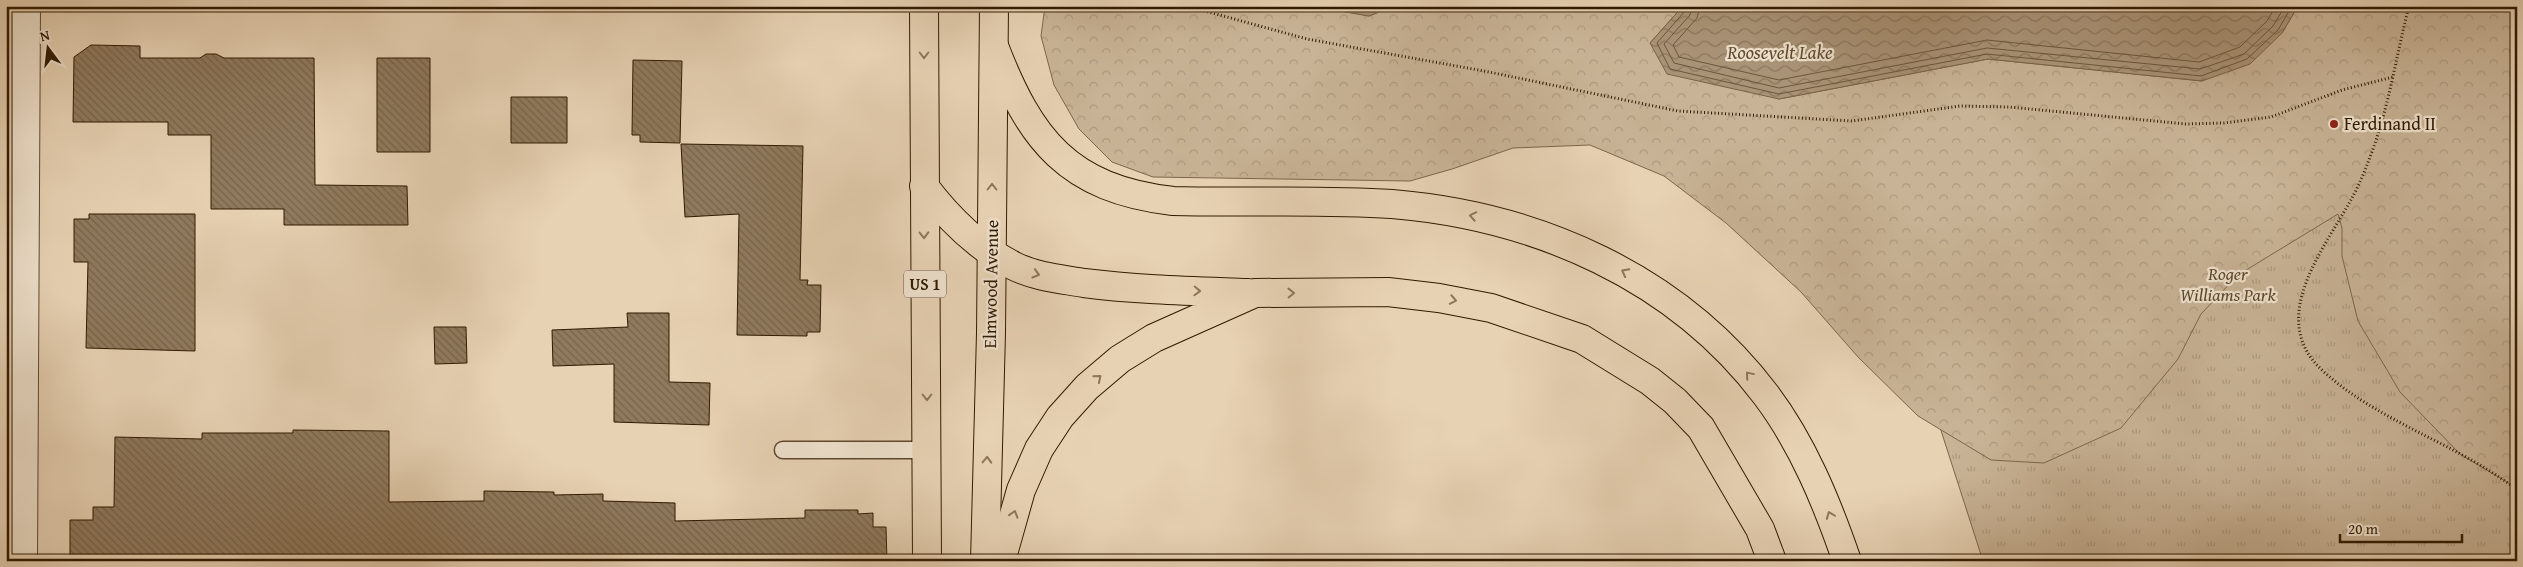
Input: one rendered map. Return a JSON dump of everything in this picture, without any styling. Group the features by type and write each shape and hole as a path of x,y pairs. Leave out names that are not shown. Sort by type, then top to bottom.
{"main road":[{"name":"US 1","path":"924,6 927,561"},
{"name":"Elmwood Avenue","path":"985,561 992,254 994,6"},
{"path":"994,46 1019,103 1041,138 1059,157 1083,174 1110,188 1140,197 1173,201 1391,204 1474,216 1514,225 1555,239 1597,257 1635,278 1672,302 1708,331 1738,361 1766,395 1810,467 1847,561"},
{"path":"924,186 958,226 992,254 1016,267 1038,275 1166,290 1255,293 1388,292 1439,298 1492,308 1582,339 1650,382 1676,401 1701,428 1760,529 1772,561"},
{"path":"1002,561 1021,490 1039,449 1060,417 1087,387 1120,359 1154,338 1255,293"}],"street":[{"path":"24,561 26,6"}],"lane":[{"path":"783,450 927,450"}],"path":[{"path":"1186,6 1307,39 1484,70 1678,111 1852,120 1960,106 2009,107 2186,124 2224,123 2271,117 2342,90 2393,77"},
{"path":"2409,6 2380,129 2362,178 2328,235 2301,294 2299,315 2301,333 2307,352 2322,370 2345,390 2401,423 2482,466 2517,490"}],"green space":[{"name":"Roger Williams Park","path":"1045,6 1313,6 1369,16 1394,6 1683,6 1650,43 1779,99 1988,59 2202,81 2282,33 2298,6 2517,6 2517,488 2460,454 2400,392 2358,321 2342,256 2342,228 2338,214 2238,275 2201,314 2178,359 2121,428 2044,463 1991,460 1918,416 1858,357 1801,292 1726,223 1664,176 1590,145 1513,148 1410,181 1153,177 1112,162 1079,129 1054,85 1041,36"},
{"name":"Roger Williams Park","path":"1104,6 2517,6 2517,561 1983,561 1855,163"}],"water":[{"path":"1313,6 1394,6 1369,16"},
{"name":"Roosevelt Lake","path":"1683,6 2298,6 2282,33 2250,64 2202,81 1988,59 1779,99 1667,74 1650,43"}],"building":[{"path":"91,45 140,46 140,58 200,58 206,54 216,54 224,58 314,58 315,185 407,186 408,225 284,225 284,209 211,209 211,135 168,135 168,122 73,122 74,57"},
{"path":"377,58 430,58 430,152 377,152"},
{"path":"633,60 682,61 680,143 640,142 640,135 632,135"},
{"path":"511,97 567,97 567,143 511,143"},
{"path":"681,144 803,146 800,280 808,280 807,285 821,285 820,332 807,332 807,336 737,335 739,214 685,217"},
{"path":"89,214 195,214 195,351 86,348 88,262 74,262 74,219 89,219"},
{"path":"627,313 669,313 669,382 710,383 709,425 614,422 614,364 553,366 552,330 628,327"},
{"path":"434,327 466,327 467,363 435,364"},
{"path":"293,430 389,431 389,502 484,501 484,491 554,492 554,495 603,494 603,501 675,503 675,521 805,518 805,510 858,510 858,514 873,513 873,527 886,527 887,561 797,561 797,555 676,555 678,561 70,561 70,520 93,520 93,507 114,507 115,437 202,439 202,433 293,433"}],"place":[{"name":"Ferdinand II","path":"2334,124"}]}
